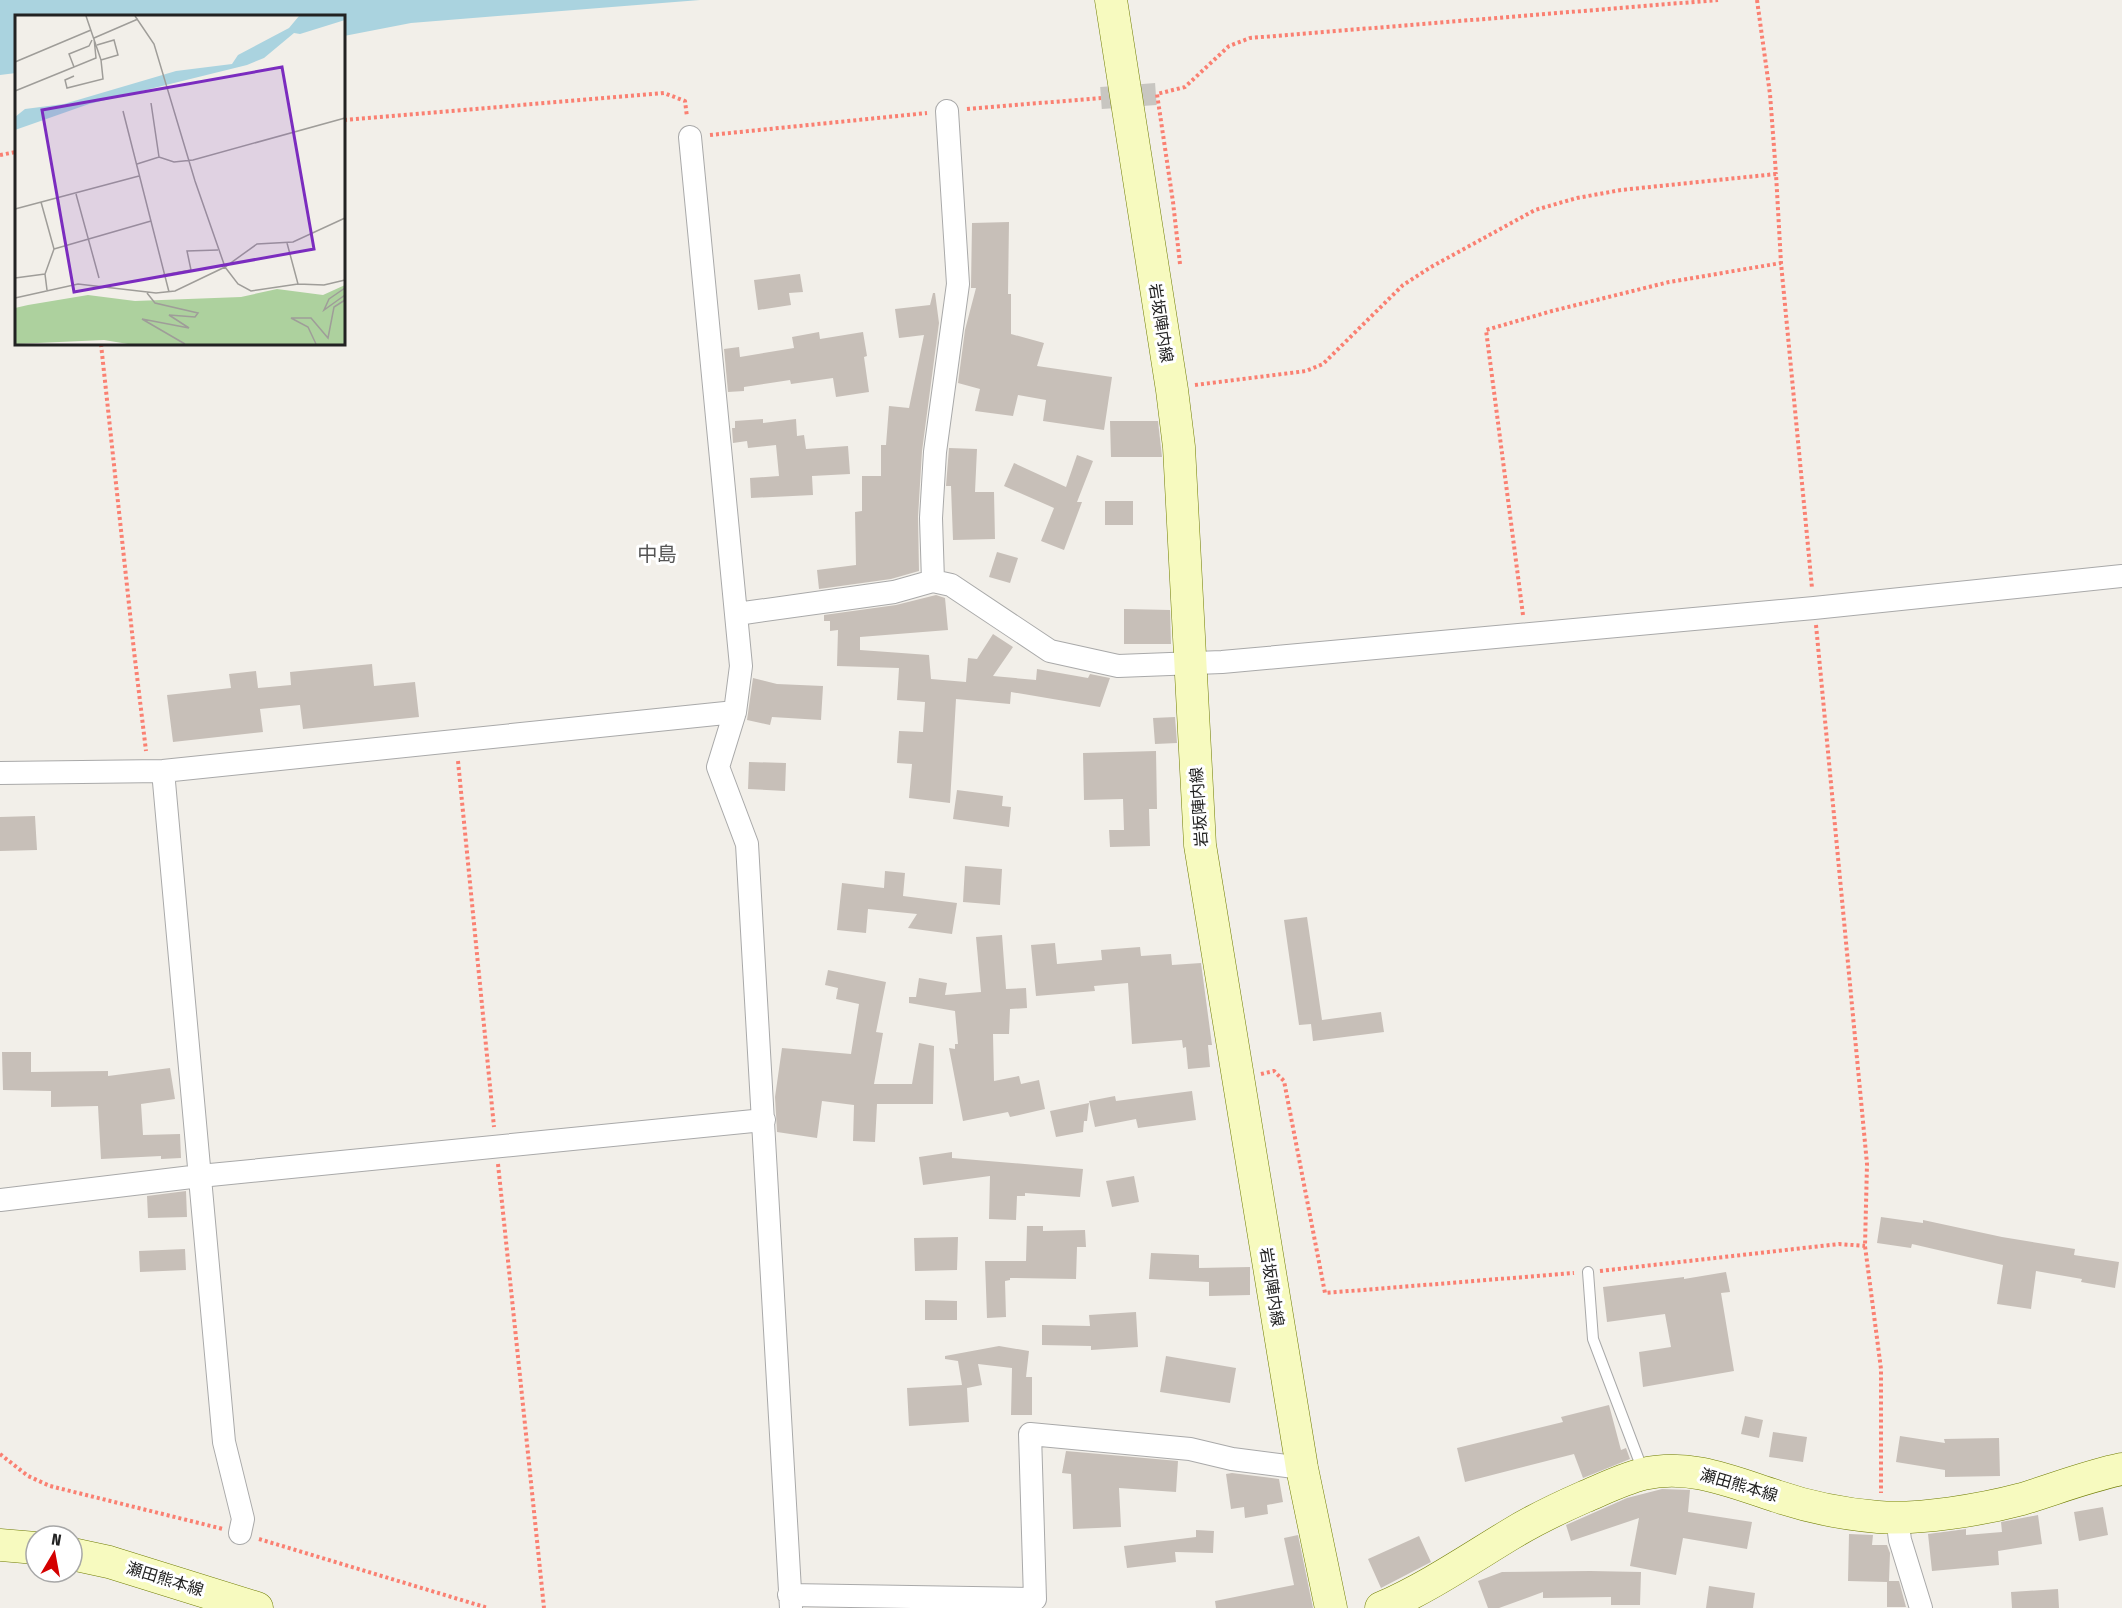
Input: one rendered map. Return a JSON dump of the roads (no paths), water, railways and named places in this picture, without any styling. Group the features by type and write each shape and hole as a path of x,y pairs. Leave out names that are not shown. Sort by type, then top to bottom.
{"main road":[{"name":"岩坂陣内線","path":"1112,10 1179,447 1200,845 1302,1468 1331,1608"},
{"name":"瀬田熊本線","path":"1380,1608 1410,1596 1513,1532 1613,1484 1644,1474 1700,1472 1818,1508 1889,1517 1955,1513 2020,1499 2122,1469"},
{"path":"0,1545 24,1547"},
{"name":"瀬田熊本線","path":"84,1557 257,1608"}],"street":[{"path":"933,581 931,518 935,452 958,284 946,111"},
{"path":"690,137 741,666 735,712 718,767 747,844 790,1602 1035,1599 1030,1434 1190,1449 1232,1459 1302,1468"},
{"path":"737,614 894,592 933,581 951,585 1050,651 1118,666 1222,662 1814,608 2122,576"},
{"path":"0,773 156,772 735,712"},
{"path":"156,772 200,1176 224,1442 243,1519 240,1533"},
{"path":"0,1200 200,1176 764,1120"},
{"path":"1889,1517 1900,1540 1922,1608"}],"lane":[{"path":"1588,1272 1593,1340 1644,1474"}],"water":[{"path":"0,0 700,0 411,23 345,36 345,15 15,15 15,73 0,75"}],"tunnel":[{"path":"1101,98 1157,94"}],"district":[{"name":"中島","path":"657,554"}]}
